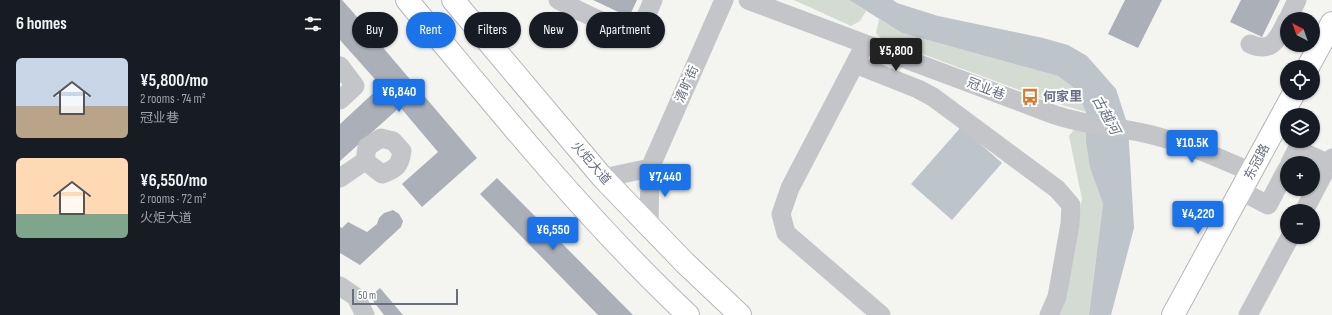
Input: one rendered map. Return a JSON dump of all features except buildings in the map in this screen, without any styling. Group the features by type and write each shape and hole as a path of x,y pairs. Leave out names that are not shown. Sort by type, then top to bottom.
{"main road":[{"path":"407,0 533,152 626,256 688,315"},
{"name":"火炬大道","path":"453,0 603,178 649,227 740,315"},
{"path":"1312,60 1332,23"},
{"path":"492,103 498,89 504,84 520,81"},
{"name":"东冠路","path":"1173,315 1290,100"}],"street":[{"path":"558,0 615,27 627,29 636,28 644,20 653,0"},
{"name":"清旷街","path":"649,227 650,168 724,0"},
{"name":"冠业巷","path":"748,0 1055,115 1070,120 1140,132 1190,146 1251,172"},
{"path":"1291,12 1297,0"},
{"path":"1250,44 1260,47 1272,45 1280,34"},
{"path":"866,44 790,188 781,214 786,232 881,315"},
{"path":"855,64 918,89 933,97 1057,189 1071,205 1070,224 1057,297 1049,315"},
{"path":"340,66 355,86 340,100"},
{"path":"1294,156 1297,149 1309,156"},
{"path":"340,178 365,161"},
{"path":"1308,204 1329,167 1320,162"},
{"path":"603,178 650,168"},
{"path":"1241,191 1268,205 1280,182"},
{"path":"1248,315 1286,244"},
{"path":"340,286 356,297 365,315"}],"shaded area":[{"path":"794,0 849,0 866,11 860,21 851,26"},
{"path":"879,19 902,33 1058,76 1075,89 1086,112 1046,100 882,39 876,33"},
{"path":"1086,127 1090,168 1103,204 1089,315 1056,315 1065,290 1082,199 1069,136 1075,128"}],"water":[{"name":"古越河","path":"849,0 893,0 897,3 938,16 1043,38 1068,45 1087,56 1116,89 1128,126 1134,228 1111,315 1089,315 1103,204 1090,168 1086,141 1086,112 1075,89 1058,76 902,33"},
{"path":"961,127 1002,163 952,220 911,184"}],"place":[{"name":"何家里","path":"1030,97"}]}
